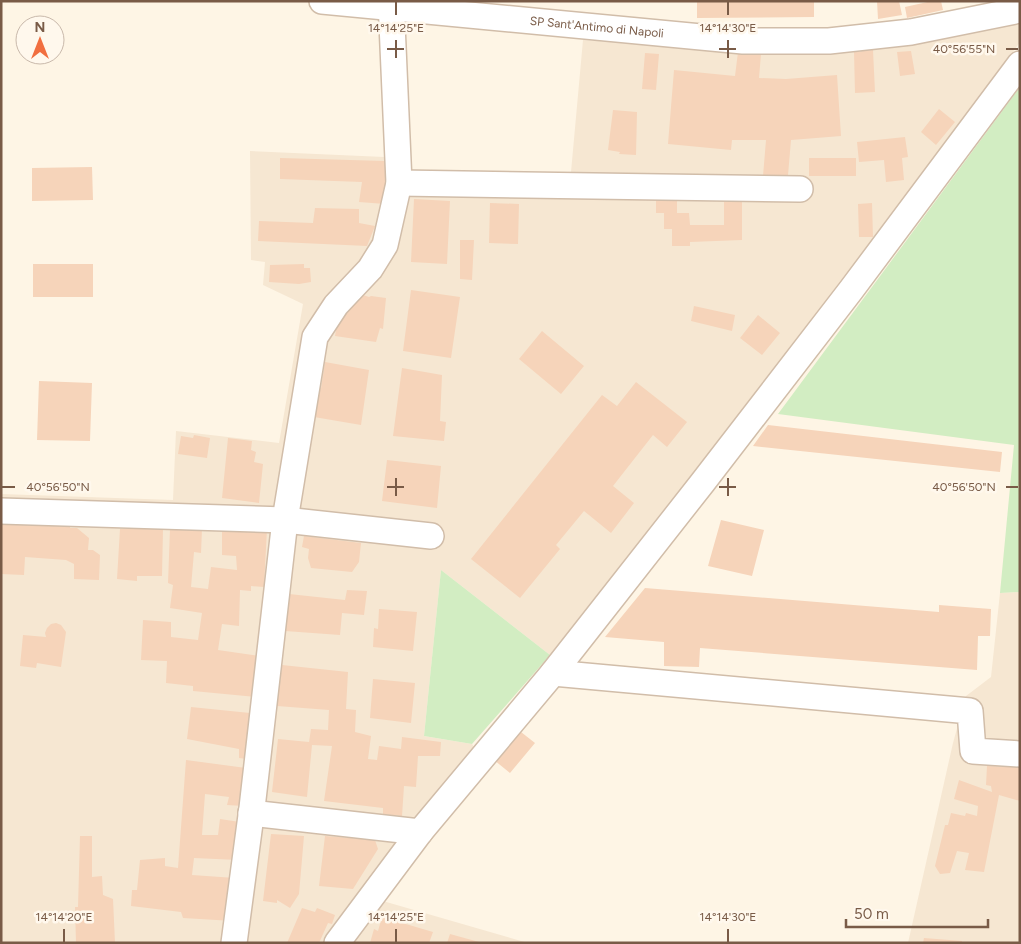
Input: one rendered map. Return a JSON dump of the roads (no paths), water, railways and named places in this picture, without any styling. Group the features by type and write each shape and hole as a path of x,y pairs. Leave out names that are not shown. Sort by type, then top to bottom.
{"street":[{"name":"SP Sant'Antimo di Napoli","path":"322,1 391,5 743,41 829,41 911,32 1020,10"},
{"path":"234,943 285,520 316,338 336,305 370,269 384,245 399,183 391,5"},
{"path":"337,943 420,832 552,673 851,290 1020,64"},
{"path":"399,183 800,189"},
{"path":"1,511 285,520 431,536"},
{"path":"552,673 970,711 973,751 1020,754"},
{"path":"251,813 420,832"}]}
